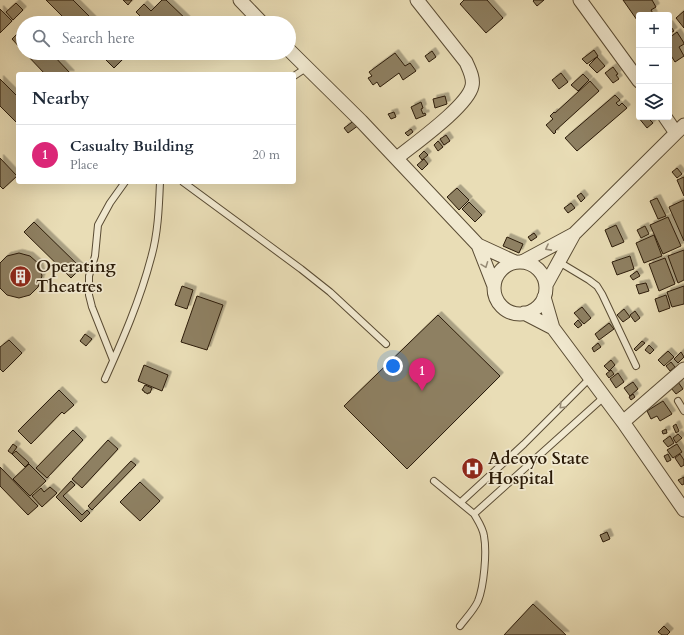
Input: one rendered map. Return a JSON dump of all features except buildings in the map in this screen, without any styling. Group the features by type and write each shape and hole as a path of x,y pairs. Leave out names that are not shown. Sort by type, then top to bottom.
{"street":[{"path":"240,0 255,16"},
{"path":"397,158 467,98 472,86 471,74 466,62 418,0"},
{"path":"580,0 636,78"},
{"path":"296,57 397,158 478,245 494,286"},
{"path":"524,313 536,307 574,234 680,129 668,120"},
{"path":"553,328 524,313 511,312 500,304 494,292 494,286 498,273 508,264 518,262 574,234"},
{"path":"478,245 518,262 529,263 541,272 544,278 545,291 553,328 623,422 684,510"},
{"path":"623,422 684,368"}],"lane":[{"path":"296,75 306,68"},
{"path":"113,360 92,307 89,295 89,276 95,256 98,225 110,202 124,184"},
{"path":"105,378 129,325 152,257 157,232 160,184"},
{"path":"186,184 302,269 335,296 386,344"},
{"path":"559,262 596,286 602,294 636,366"},
{"path":"461,502 524,444 590,378"},
{"path":"474,514 604,397"},
{"path":"678,402 684,411"},
{"path":"434,481 474,514 479,521 484,536 485,561 482,586 478,601 460,626"}],"place":[{"name":"Operating Theatres","path":"21,276"},
{"name":"Casualty Building","path":"422,391"},
{"name":"Adeoyo State Hospital","path":"472,468"}]}
